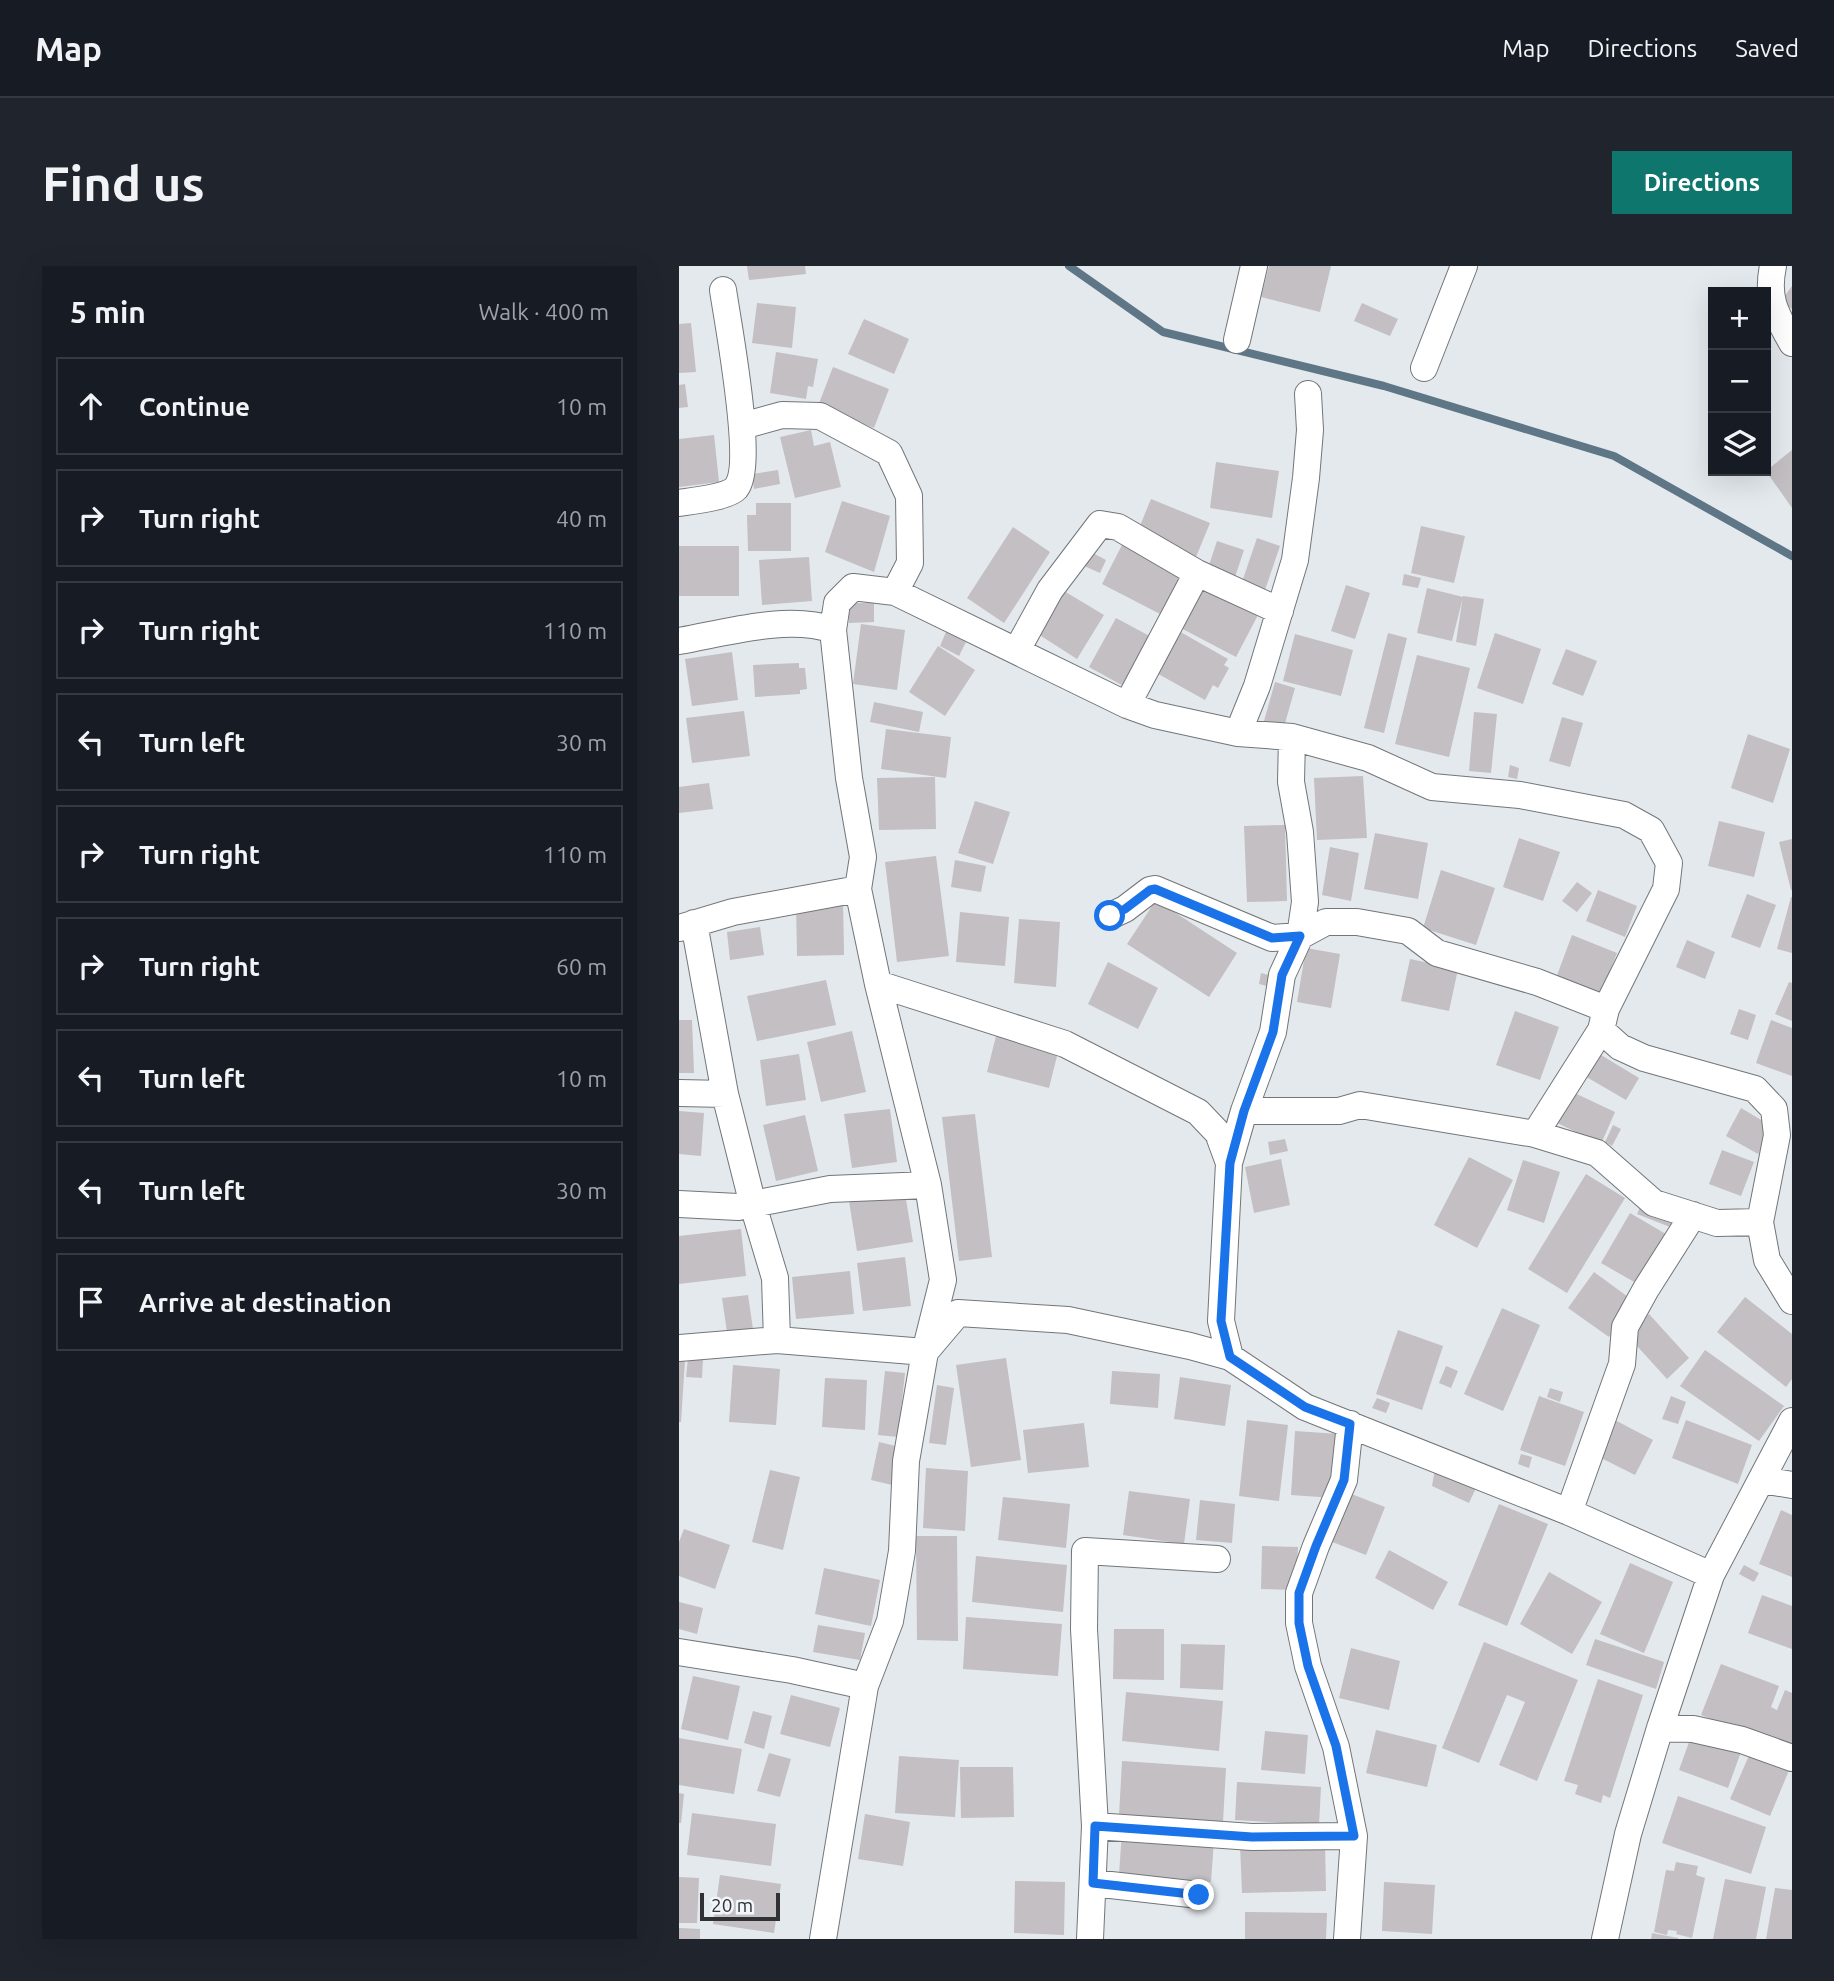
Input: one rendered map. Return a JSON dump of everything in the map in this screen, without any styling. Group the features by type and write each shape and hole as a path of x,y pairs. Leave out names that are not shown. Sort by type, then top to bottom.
{"street":[{"path":"1237,340 1254,266"},
{"path":"1424,368 1464,266"},
{"path":"1773,266 1769,286 1774,310 1792,343"},
{"path":"679,503 730,493 738,487 743,426 723,290"},
{"path":"1238,733 1257,686 1295,560 1305,492 1310,430 1308,394"},
{"path":"743,426 782,415 820,416 888,453 909,496 910,563 895,592"},
{"path":"1017,650 1050,590 1100,524 1118,527 1197,573 1280,611"},
{"path":"1127,705 1197,573"},
{"path":"823,1939 865,1686 890,1621 902,1551 906,1461 925,1352 943,1280 928,1185 878,984 858,889 863,857 849,778 832,630 837,603 853,587 895,592 1127,705 1155,715 1238,733 1292,737 1368,758 1431,788 1520,795 1625,815 1651,831 1669,863 1666,889 1604,1019 1535,1134"},
{"path":"679,641 779,624 815,624 832,630"},
{"path":"1230,1357 1221,1321 1230,1163 1244,1111 1273,1032 1282,975 1300,936 1305,902 1300,832 1291,782 1292,737"},
{"path":"777,1340 775,1278 753,1205 686,926 733,912 858,889"},
{"path":"1110,916 1155,889 1272,938 1300,936 1326,922 1357,922 1408,931 1437,953 1537,982 1604,1019 1620,1047 1644,1058 1755,1089 1774,1109 1784,1126 1781,1178 1760,1222 1767,1260 1792,1301"},
{"path":"878,984 1065,1044 1198,1112 1218,1133 1230,1163"},
{"path":"679,1093 725,1094"},
{"path":"1244,1111 1339,1111 1360,1105 1535,1134 1597,1153 1654,1203 1717,1223 1760,1222"},
{"path":"679,1204 739,1208 830,1189 928,1185"},
{"path":"1569,1512 1622,1364 1625,1327 1693,1215"},
{"path":"925,1352 958,1313 1068,1320 1230,1357 1305,1407 1569,1512 1711,1575"},
{"path":"679,1349 777,1340 925,1352"},
{"path":"1605,1939 1628,1835 1711,1575 1792,1421"},
{"path":"1347,1939 1354,1836 1336,1746 1308,1666 1299,1613 1299,1593 1344,1480 1350,1424"},
{"path":"1762,1480 1792,1485"},
{"path":"1090,1939 1095,1826 1084,1629 1085,1551 1217,1559"},
{"path":"679,1652 792,1670 865,1686"},
{"path":"1660,1728 1693,1729 1717,1734 1792,1758"},
{"path":"1095,1826 1252,1837 1354,1836"},
{"path":"1093,1883 1199,1895"}],"building":[{"path":"747,266 805,266 806,274 749,280"},
{"path":"1269,266 1331,266 1320,312 1261,297"},
{"path":"1792,286 1792,309 1781,301"},
{"path":"757,303 796,307 792,348 752,343"},
{"path":"1362,303 1398,319 1390,336 1354,321"},
{"path":"864,319 909,339 894,374 848,354"},
{"path":"691,323 696,372 679,373 679,324"},
{"path":"776,352 818,359 813,387 808,386 806,399 770,393"},
{"path":"833,367 889,389 874,428 818,406"},
{"path":"685,384 688,407 679,408 679,385"},
{"path":"811,430 814,446 830,442 841,487 795,498 780,437"},
{"path":"714,435 719,482 679,487 679,439"},
{"path":"1792,450 1792,508 1770,476 1771,467"},
{"path":"1216,462 1279,471 1272,518 1210,508"},
{"path":"778,470 780,484 754,489 752,474"},
{"path":"1151,499 1210,523 1196,557 1137,533"},
{"path":"842,501 890,516 874,572 825,552"},
{"path":"756,503 791,503 791,551 748,551 747,515 756,515"},
{"path":"1421,526 1465,536 1454,583 1411,573"},
{"path":"1013,527 1050,552 1004,623 967,598"},
{"path":"1257,538 1280,546 1265,590 1242,582"},
{"path":"1217,541 1244,550 1233,583 1206,574"},
{"path":"1123,543 1182,574 1162,615 1102,584"},
{"path":"679,546 739,546 739,596 679,596"},
{"path":"1089,551 1106,560 1100,573 1082,565"},
{"path":"809,557 812,601 762,605 759,560"},
{"path":"1404,574 1421,578 1418,588 1402,585"},
{"path":"1198,584 1258,615 1236,657 1177,626"},
{"path":"1346,585 1370,593 1355,639 1331,631"},
{"path":"1427,588 1463,597 1452,641 1417,633"},
{"path":"1064,591 1104,615 1077,659 1038,634"},
{"path":"1463,596 1484,599 1476,646 1456,642"},
{"path":"849,603 874,603 874,622 849,623"},
{"path":"1116,618 1157,640 1129,689 1089,667"},
{"path":"861,624 905,630 897,690 853,684"},
{"path":"1177,630 1228,659 1224,665 1229,668 1218,688 1213,685 1205,700 1153,671"},
{"path":"946,632 966,642 959,656 940,646"},
{"path":"1388,633 1407,638 1384,733 1364,728"},
{"path":"1495,633 1541,649 1523,704 1477,688"},
{"path":"1295,634 1353,650 1341,696 1283,681"},
{"path":"938,646 975,670 945,716 909,692"},
{"path":"1566,649 1597,661 1583,696 1552,684"},
{"path":"732,652 738,700 692,706 685,659"},
{"path":"1417,655 1470,668 1449,757 1395,744"},
{"path":"799,663 799,668 805,668 807,689 800,690 800,694 755,697 753,665"},
{"path":"1275,682 1295,688 1284,727 1264,721"},
{"path":"874,702 923,712 919,732 870,722"},
{"path":"744,711 750,756 692,763 686,718"},
{"path":"1474,712 1497,714 1491,773 1469,771"},
{"path":"1562,717 1583,723 1570,767 1549,761"},
{"path":"886,729 951,737 946,778 881,769"},
{"path":"1748,734 1790,749 1773,803 1731,788"},
{"path":"1510,765 1519,768 1517,779 1508,777"},
{"path":"1363,776 1367,838 1317,840 1314,778"},
{"path":"935,777 936,829 879,830 877,778"},
{"path":"709,783 713,809 679,813 679,787"},
{"path":"975,801 1010,812 993,864 958,853"},
{"path":"1719,821 1765,832 1754,877 1708,866"},
{"path":"1285,825 1287,901 1247,902 1244,826"},
{"path":"1375,833 1428,843 1418,899 1364,889"},
{"path":"1519,838 1560,852 1543,901 1503,887"},
{"path":"1792,839 1792,890 1791,890 1779,842"},
{"path":"1330,847 1359,853 1351,901 1322,895"},
{"path":"936,856 949,956 897,962 885,862"},
{"path":"955,860 986,866 981,892 951,887"},
{"path":"1441,870 1495,888 1476,945 1423,928"},
{"path":"1577,882 1592,893 1577,912 1562,901"},
{"path":"1598,890 1637,906 1625,937 1586,921"},
{"path":"1747,894 1776,905 1760,948 1731,937"},
{"path":"1792,897 1792,953 1777,949"},
{"path":"843,900 844,955 797,956 796,902"},
{"path":"1156,900 1237,953 1209,997 1127,944"},
{"path":"960,912 1009,917 1005,966 956,962"},
{"path":"1019,919 1060,922 1056,987 1014,983"},
{"path":"760,927 764,955 730,960 727,932"},
{"path":"1572,935 1617,953 1600,996 1556,978"},
{"path":"1687,940 1715,952 1705,979 1676,967"},
{"path":"1306,948 1340,954 1331,1008 1297,1002"},
{"path":"1410,959 1458,969 1449,1011 1401,1001"},
{"path":"1108,962 1158,988 1138,1029 1088,1004"},
{"path":"1261,973 1269,975 1267,986 1259,984"},
{"path":"826,980 836,1025 757,1041 747,996"},
{"path":"1789,982 1792,983 1792,1021 1775,1014"},
{"path":"1739,1009 1756,1015 1748,1040 1730,1034"},
{"path":"1515,1011 1559,1027 1540,1080 1496,1065"},
{"path":"679,1020 692,1020 694,1073 679,1073"},
{"path":"1771,1020 1792,1028 1792,1076 1756,1063"},
{"path":"852,1031 866,1092 821,1102 807,1042"},
{"path":"996,1036 1058,1052 1049,1088 987,1072"},
{"path":"1596,1052 1639,1078 1626,1100 1583,1075"},
{"path":"799,1054 806,1100 766,1106 760,1060"},
{"path":"1566,1089 1615,1112 1601,1144 1551,1120"},
{"path":"1741,1108 1773,1127 1758,1154 1726,1136"},
{"path":"890,1109 897,1162 852,1168 844,1114"},
{"path":"679,1111 704,1113 701,1156 679,1154"},
{"path":"975,1114 992,1257 959,1261 942,1117"},
{"path":"805,1115 818,1171 776,1181 763,1125"},
{"path":"1613,1125 1621,1129 1612,1146 1605,1142"},
{"path":"1285,1139 1288,1151 1270,1155 1268,1142"},
{"path":"1722,1150 1754,1162 1741,1196 1709,1184"},
{"path":"1469,1157 1513,1180 1477,1248 1434,1225"},
{"path":"1281,1159 1290,1205 1254,1213 1245,1167"},
{"path":"1523,1160 1560,1172 1544,1223 1507,1210"},
{"path":"1586,1174 1625,1198 1567,1293 1528,1269"},
{"path":"905,1193 913,1242 857,1251 849,1201"},
{"path":"1643,1200 1675,1213 1670,1227 1637,1214"},
{"path":"1630,1213 1671,1237 1643,1287 1601,1263"},
{"path":"741,1229 746,1276 679,1284 679,1236"},
{"path":"905,1257 911,1306 863,1311 857,1263"},
{"path":"850,1271 854,1314 796,1319 792,1277"},
{"path":"1594,1272 1635,1302 1609,1337 1568,1308"},
{"path":"748,1295 754,1336 728,1339 722,1298"},
{"path":"1745,1297 1792,1334 1792,1379 1786,1387 1717,1332"},
{"path":"1502,1308 1540,1325 1503,1411 1464,1394"},
{"path":"1649,1314 1689,1358 1667,1379 1627,1335"},
{"path":"1398,1330 1443,1346 1422,1410 1376,1394"},
{"path":"1705,1350 1784,1406 1759,1441 1680,1386"},
{"path":"688,1358 703,1359 702,1378 686,1377"},
{"path":"1006,1358 1021,1460 971,1467 956,1365"},
{"path":"679,1360 685,1360 681,1422 679,1422"},
{"path":"733,1365 780,1369 776,1425 729,1422"},
{"path":"1446,1366 1458,1371 1451,1388 1439,1383"},
{"path":"885,1371 905,1373 898,1437 878,1435"},
{"path":"1112,1371 1160,1374 1158,1408 1110,1404"},
{"path":"1180,1377 1231,1385 1225,1426 1174,1419"},
{"path":"825,1378 867,1380 865,1430 822,1427"},
{"path":"937,1385 954,1388 946,1445 929,1443"},
{"path":"1550,1388 1563,1392 1560,1402 1547,1397"},
{"path":"1539,1396 1584,1412 1565,1466 1520,1450"},
{"path":"1671,1396 1686,1402 1678,1424 1662,1419"},
{"path":"1377,1398 1390,1403 1386,1413 1372,1408"},
{"path":"1611,1418 1653,1440 1635,1475 1593,1454"},
{"path":"1247,1420 1288,1425 1279,1501 1239,1496"},
{"path":"1686,1420 1752,1445 1738,1484 1672,1458"},
{"path":"1084,1423 1089,1467 1028,1473 1023,1430"},
{"path":"1295,1431 1339,1434 1334,1498 1291,1495"},
{"path":"879,1442 900,1447 892,1485 871,1480"},
{"path":"1521,1454 1532,1457 1529,1468 1518,1464"},
{"path":"926,1468 968,1471 965,1531 923,1528"},
{"path":"1435,1469 1477,1486 1469,1503 1432,1486"},
{"path":"770,1470 800,1477 783,1550 752,1542"},
{"path":"1341,1490 1385,1507 1366,1555 1322,1538"},
{"path":"1129,1491 1190,1499 1184,1544 1123,1535"},
{"path":"1003,1497 1070,1504 1066,1548 998,1540"},
{"path":"1200,1500 1235,1504 1232,1543 1196,1540"},
{"path":"1499,1504 1548,1524 1507,1626 1458,1605"},
{"path":"1781,1510 1792,1515 1792,1577 1759,1564"},
{"path":"684,1529 730,1545 715,1589 679,1576 679,1542"},
{"path":"916,1536 957,1536 958,1641 917,1640"},
{"path":"1262,1546 1298,1547 1296,1590 1261,1589"},
{"path":"1389,1550 1448,1582 1433,1610 1375,1578"},
{"path":"976,1556 1067,1565 1063,1612 972,1602"},
{"path":"1630,1563 1673,1582 1644,1653 1600,1634"},
{"path":"1744,1565 1759,1573 1754,1582 1739,1574"},
{"path":"824,1568 880,1580 871,1626 815,1614"},
{"path":"1549,1572 1602,1602 1572,1654 1520,1624"},
{"path":"1762,1595 1792,1606 1792,1649 1748,1633"},
{"path":"679,1602 703,1608 697,1634 679,1629"},
{"path":"966,1617 1062,1624 1058,1676 963,1669"},
{"path":"818,1625 865,1633 860,1660 813,1652"},
{"path":"1114,1629 1164,1629 1164,1680 1113,1679"},
{"path":"1595,1639 1664,1662 1656,1689 1586,1665"},
{"path":"1484,1642 1578,1680 1537,1781 1499,1765 1525,1702 1507,1695 1479,1763 1442,1748"},
{"path":"1181,1644 1225,1645 1223,1690 1180,1688"},
{"path":"1351,1648 1400,1661 1389,1710 1339,1698"},
{"path":"1721,1664 1779,1686 1771,1707 1777,1710 1785,1690 1792,1693 1792,1751 1701,1715"},
{"path":"693,1676 740,1686 728,1740 681,1729"},
{"path":"1598,1679 1643,1695 1610,1798 1603,1795 1601,1803 1575,1794 1578,1785 1564,1781"},
{"path":"1126,1692 1223,1701 1219,1751 1122,1741"},
{"path":"791,1695 840,1708 830,1747 780,1734"},
{"path":"753,1711 772,1716 764,1749 744,1743"},
{"path":"1376,1730 1437,1745 1427,1787 1366,1773"},
{"path":"1265,1731 1308,1735 1305,1774 1261,1770"},
{"path":"1693,1731 1742,1749 1728,1788 1679,1770"},
{"path":"679,1738 742,1749 734,1794 679,1785"},
{"path":"1751,1751 1790,1768 1770,1816 1730,1799"},
{"path":"769,1753 791,1759 780,1797 757,1791"},
{"path":"899,1756 959,1760 955,1817 895,1813"},
{"path":"1122,1761 1226,1768 1223,1822 1119,1816"},
{"path":"960,1767 1013,1767 1014,1817 961,1818"},
{"path":"1237,1782 1321,1787 1319,1825 1235,1820"},
{"path":"679,1793 684,1794 681,1823 679,1823"},
{"path":"1678,1796 1766,1827 1751,1874 1662,1843"},
{"path":"692,1813 776,1824 771,1866 687,1855"},
{"path":"865,1814 910,1822 903,1866 858,1859"},
{"path":"1122,1832 1214,1840 1211,1882 1119,1874"},
{"path":"1325,1843 1326,1891 1242,1893 1240,1845"},
{"path":"1676,1862 1698,1866 1696,1875 1705,1878 1692,1938 1676,1934 1677,1931 1668,1930 1667,1935 1654,1932 1666,1870 1674,1871"},
{"path":"720,1875 781,1884 774,1933 713,1924"},
{"path":"679,1877 699,1878 697,1923 679,1923"},
{"path":"1725,1879 1766,1887 1756,1939 1713,1939"},
{"path":"1015,1881 1065,1882 1064,1935 1014,1933"},
{"path":"1384,1882 1435,1885 1432,1934 1382,1931"},
{"path":"1775,1888 1792,1890 1792,1939 1766,1939"},
{"path":"1245,1912 1327,1913 1326,1939 1245,1939"},
{"path":"679,1928 700,1929 700,1939 679,1939"},
{"path":"1652,1933 1678,1938 1678,1939 1651,1939"}],"waterway":[{"path":"1069,266 1163,332 1384,386 1614,456 1792,556"}],"route":[{"path":"1110,916 1155,889 1272,938 1300,936 1282,975 1273,1032 1244,1111 1230,1163 1221,1321 1230,1357 1305,1407 1350,1424 1344,1480 1299,1593 1299,1623 1308,1666 1336,1746 1354,1836 1252,1837 1095,1826 1093,1883 1199,1895"}]}
